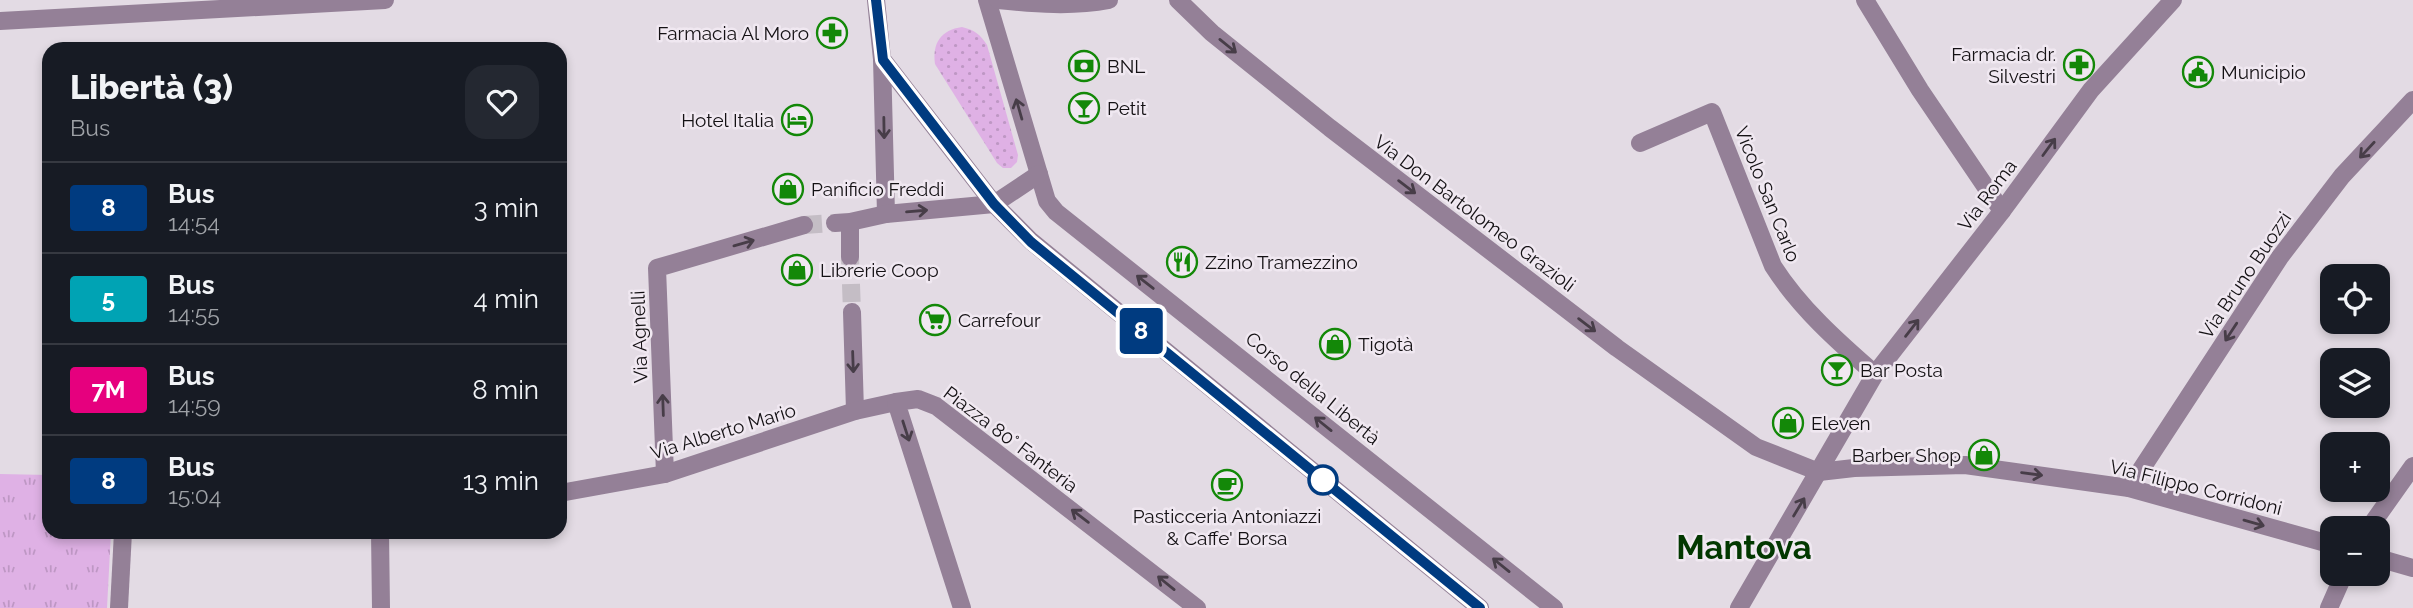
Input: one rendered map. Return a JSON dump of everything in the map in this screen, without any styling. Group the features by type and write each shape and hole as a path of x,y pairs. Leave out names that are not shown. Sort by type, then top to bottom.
{"street":[{"path":"0,22 385,0"},
{"path":"876,0 883,60 886,214"},
{"path":"850,257 843,223 886,214 994,204 1039,174 987,0"},
{"path":"998,0 1044,5 1089,4 1109,0"},
{"name":"Via Don Bartolomeo Grazioli","path":"1178,0 1212,33 1350,144 1617,348 1755,447 1819,472"},
{"path":"1866,0 1920,90 2002,211"},
{"name":"Via Roma","path":"1740,608 1875,374 2002,211 2091,90 2174,0"},
{"path":"883,60 994,204 1031,242 1480,608"},
{"name":"Via Bruno Buozzi","path":"2129,488 2280,257 2342,176 2413,100"},
{"name":"Vicolo San Carlo","path":"1640,143 1712,112 1773,266 1787,288 1831,336 1875,374"},
{"name":"Corso della Libertà","path":"1039,174 1047,201 1056,212 1554,608"},
{"name":"Via Agnelli","path":"665,474 657,268 804,225"},
{"path":"852,312 855,411"},
{"name":"Piazza 80° Fanteria","path":"897,402 918,400 936,407 1197,608"},
{"path":"897,402 962,608"},
{"name":"Via Alberto Mario","path":"567,492 665,474 855,411 897,402"},
{"name":"Via Filippo Corridoni","path":"1819,472 1854,468 1965,465 2129,488 2320,541"},
{"path":"2378,516 2413,466"},
{"path":"119,608 123,539"},
{"path":"380,539 381,608"},
{"path":"2390,561 2413,568"},
{"path":"2329,608 2339,586"}],"green space":[{"path":"962,27 976,33 987,45 1018,155 1017,162 1011,168 1003,168 997,163 935,64 935,50 939,39 948,31"},
{"path":"0,474 42,475 42,539 111,539 107,608 0,608"}],"tunnel":[{"path":"804,225 835,223"},
{"path":"850,257 852,312"}],"bus line":[{"name":"8","path":"876,0 883,60 994,204 1031,242 1480,608"}],"place":[{"name":"Farmacia Al Moro","path":"832,33"},
{"name":"Farmacia dr. Silvestri","path":"2079,65"},
{"name":"BNL","path":"1084,66"},
{"name":"Municipio","path":"2198,72"},
{"name":"Petit","path":"1084,108"},
{"name":"Hotel Italia","path":"797,120"},
{"name":"Panificio Freddi","path":"788,189"},
{"name":"Zzino Tramezzino","path":"1182,262"},
{"name":"Librerie Coop","path":"797,270"},
{"name":"Carrefour","path":"935,320"},
{"name":"Tigotà","path":"1335,344"},
{"name":"Bar Posta","path":"1837,370"},
{"name":"Eleven","path":"1788,423"},
{"name":"Barber Shop","path":"1984,455"},
{"name":"Pasticceria Antoniazzi & Caffe' Borsa","path":"1227,485"}],"district":[{"name":"Mantova","path":"1744,547"}]}
